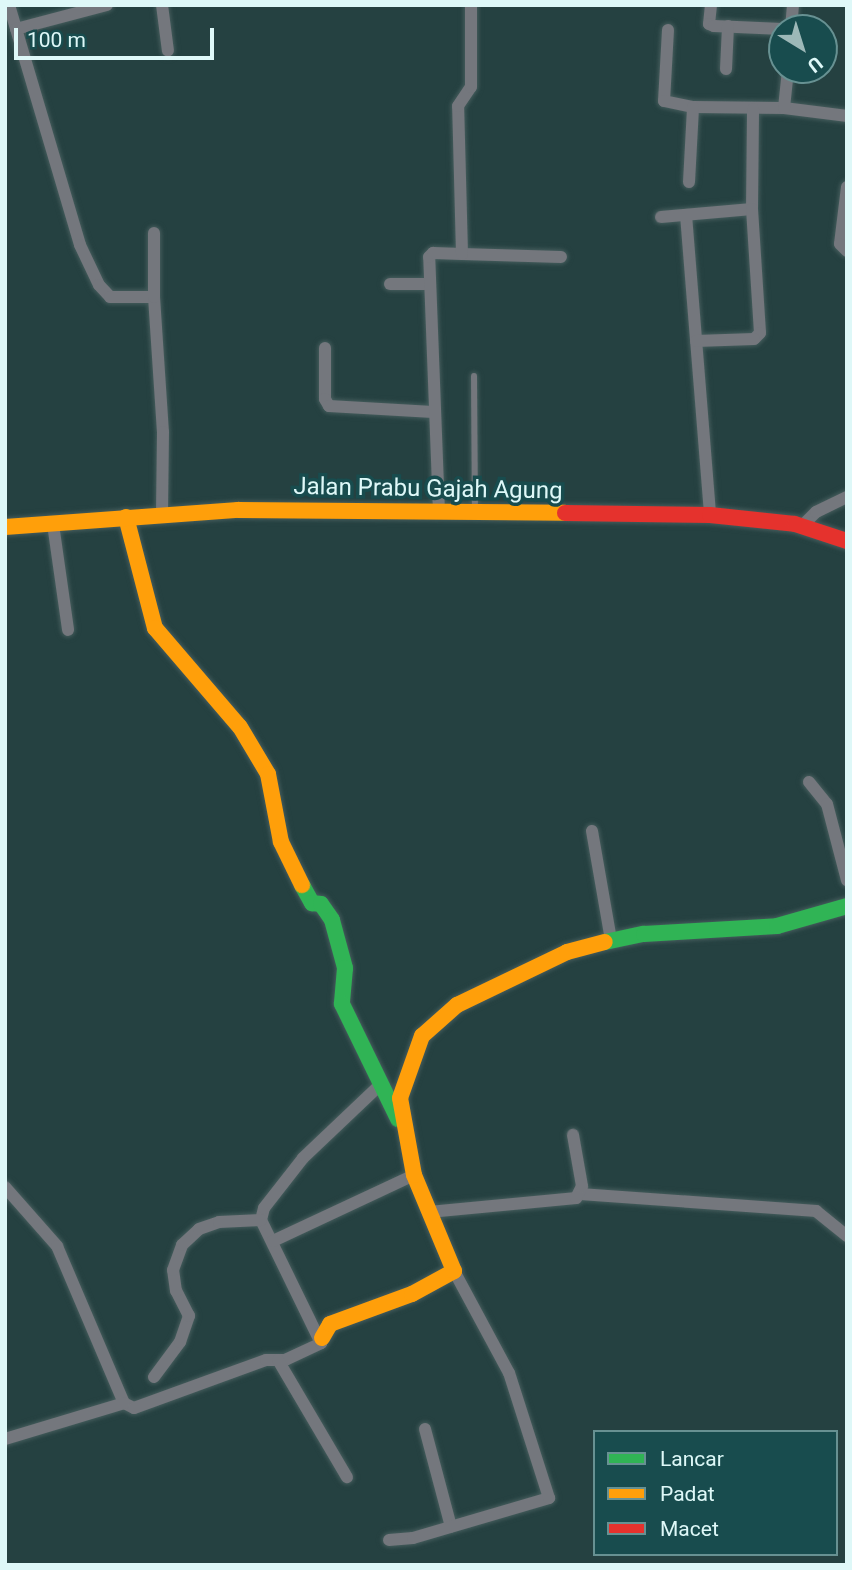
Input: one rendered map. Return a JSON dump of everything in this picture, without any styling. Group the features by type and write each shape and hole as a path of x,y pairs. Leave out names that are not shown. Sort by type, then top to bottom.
{"main road":[{"name":"Jalan Prabu Gajah Agung","path":"5,527 162,513 475,511 710,515 803,525 847,541"},
{"path":"126,517 155,628 240,727 268,774 282,842 312,903 321,904 332,920 345,968 342,1003 403,1129"},
{"path":"322,1338 330,1324 412,1294 454,1271 414,1175 403,1129 400,1098 422,1036 437,1020 457,1004 567,953 611,940 644,933 777,926 847,906"}],"street":[{"path":"9,5 80,245 99,285 110,297 154,297"},
{"path":"16,29 107,5"},
{"path":"162,5 168,51"},
{"path":"462,254 458,106 471,86 471,5"},
{"path":"711,5 709,24 768,28"},
{"path":"726,69 728,26"},
{"path":"668,30 663,99 693,107 785,108 847,116"},
{"path":"785,108 787,84"},
{"path":"689,182 693,107"},
{"path":"696,341 754,339 760,333 752,209 753,108"},
{"path":"847,187 840,244 847,251"},
{"path":"661,217 752,209"},
{"path":"686,215 710,515"},
{"path":"154,233 154,297 163,432 162,513"},
{"path":"439,512 429,284 431,254 561,257"},
{"path":"390,284 429,284"},
{"path":"325,348 325,399 329,406 433,412"},
{"path":"803,525 816,512 847,497"},
{"path":"53,524 68,630"},
{"path":"809,782 827,804 847,880"},
{"path":"592,831 611,940"},
{"path":"5,1187 57,1246 124,1403 134,1408 266,1360 278,1360 322,1338 261,1220 264,1208 303,1158 380,1086"},
{"path":"573,1135 580,1195"},
{"path":"273,1241 414,1175"},
{"path":"429,1212 561,1201 580,1195 816,1211 847,1236"},
{"path":"154,1377 174,1352 189,1316 176,1291 173,1270 182,1245 199,1229 219,1222 261,1220"},
{"path":"388,1540 451,1527 549,1498 509,1373 454,1271"},
{"path":"278,1360 347,1477"},
{"path":"5,1439 124,1403"},
{"path":"425,1429 451,1527"}],"lane":[{"path":"474,376 475,511"}],"traffic: fast":[{"path":"302,885 312,903 321,904 332,920 345,968 342,1004 398,1119"},
{"path":"605,942 644,934 777,926 847,906"}],"traffic: slow":[{"path":"5,527 238,510 565,513"},
{"path":"126,517 155,628 240,727 268,774 281,842 302,885"},
{"path":"322,1338 330,1324 412,1294 454,1271 414,1175 400,1098 422,1036 457,1005 567,952 605,942"}],"traffic: jam":[{"path":"565,513 710,515 795,524 847,541"}]}
